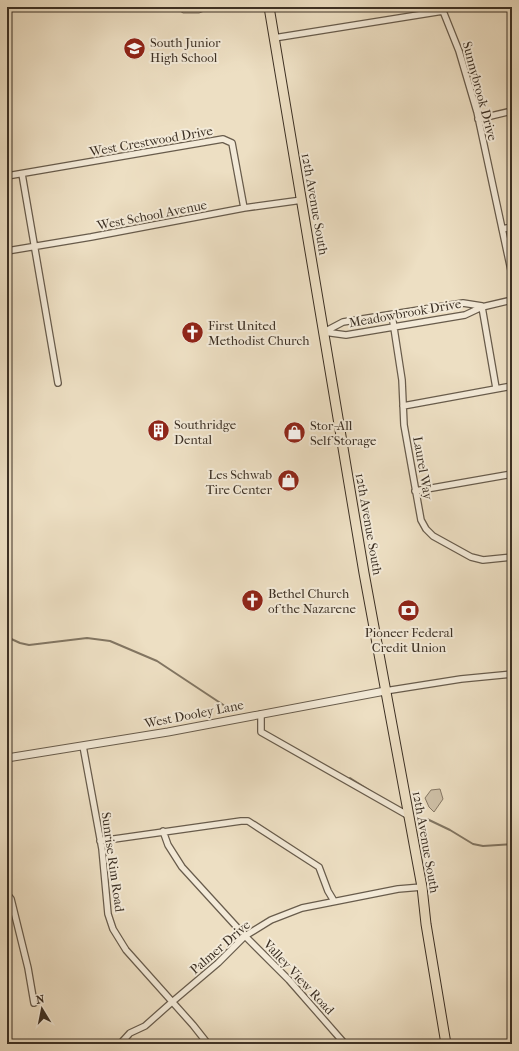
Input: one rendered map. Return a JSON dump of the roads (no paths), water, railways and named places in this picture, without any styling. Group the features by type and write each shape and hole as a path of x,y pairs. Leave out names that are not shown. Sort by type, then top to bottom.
{"main road":[{"name":"12th Avenue South","path":"269,7 385,691 422,887 426,924 446,1044"}],"street":[{"path":"274,38 444,9"},
{"name":"Sunnybrook Drive","path":"444,9 459,51 478,119 512,276"},
{"path":"478,119 512,111"},
{"name":"West Crestwood Drive","path":"7,176 223,139 232,143 244,208"},
{"path":"22,174 58,383"},
{"name":"West School Avenue","path":"7,251 91,237 244,208 302,200"},
{"path":"502,229 512,226"},
{"name":"Meadowbrook Drive","path":"324,332 346,335 465,314 482,306 512,300"},
{"name":"Meadowbrook Drive","path":"324,332 343,322 463,303 482,306"},
{"path":"482,306 496,388"},
{"name":"Laurel Way","path":"392,315 402,380 404,425 421,520 426,529 433,536 471,557 483,560 512,557"},
{"path":"403,406 512,386"},
{"path":"415,491 512,474"},
{"path":"385,691 461,679 512,674"},
{"name":"West Dooley Lane","path":"7,758 168,732 385,691"},
{"path":"261,714 260,732 408,816"},
{"name":"Sunrise Rim Road","path":"83,746 100,841 108,914 113,929 126,950 208,1044"},
{"path":"100,841 163,831 248,821 318,867 334,901"},
{"name":"Valley View Road","path":"163,831 168,845 182,867 289,980 345,1044"},
{"name":"Palmer Drive","path":"120,1044 130,1033 145,1026 218,964 246,936 280,915 302,908 334,901 422,887"},
{"path":"7,894 11,899 28,968 34,1003"}],"waterway":[{"path":"7,637 29,645 87,638 110,641 157,661 234,712"},
{"path":"350,778 372,792"},
{"path":"427,819 450,830 473,844 483,846 512,844"}],"place":[{"name":"South Junior High School","path":"134,49"},
{"name":"First United Methodist Church","path":"192,332"},
{"name":"Southridge Dental","path":"159,431"},
{"name":"Stor-All Self Storage","path":"295,432"},
{"name":"Les Schwab Tire Center","path":"288,481"},
{"name":"Bethel Church of the Nazarene","path":"252,600"},
{"name":"Pioneer Federal Credit Union","path":"409,610"}]}
